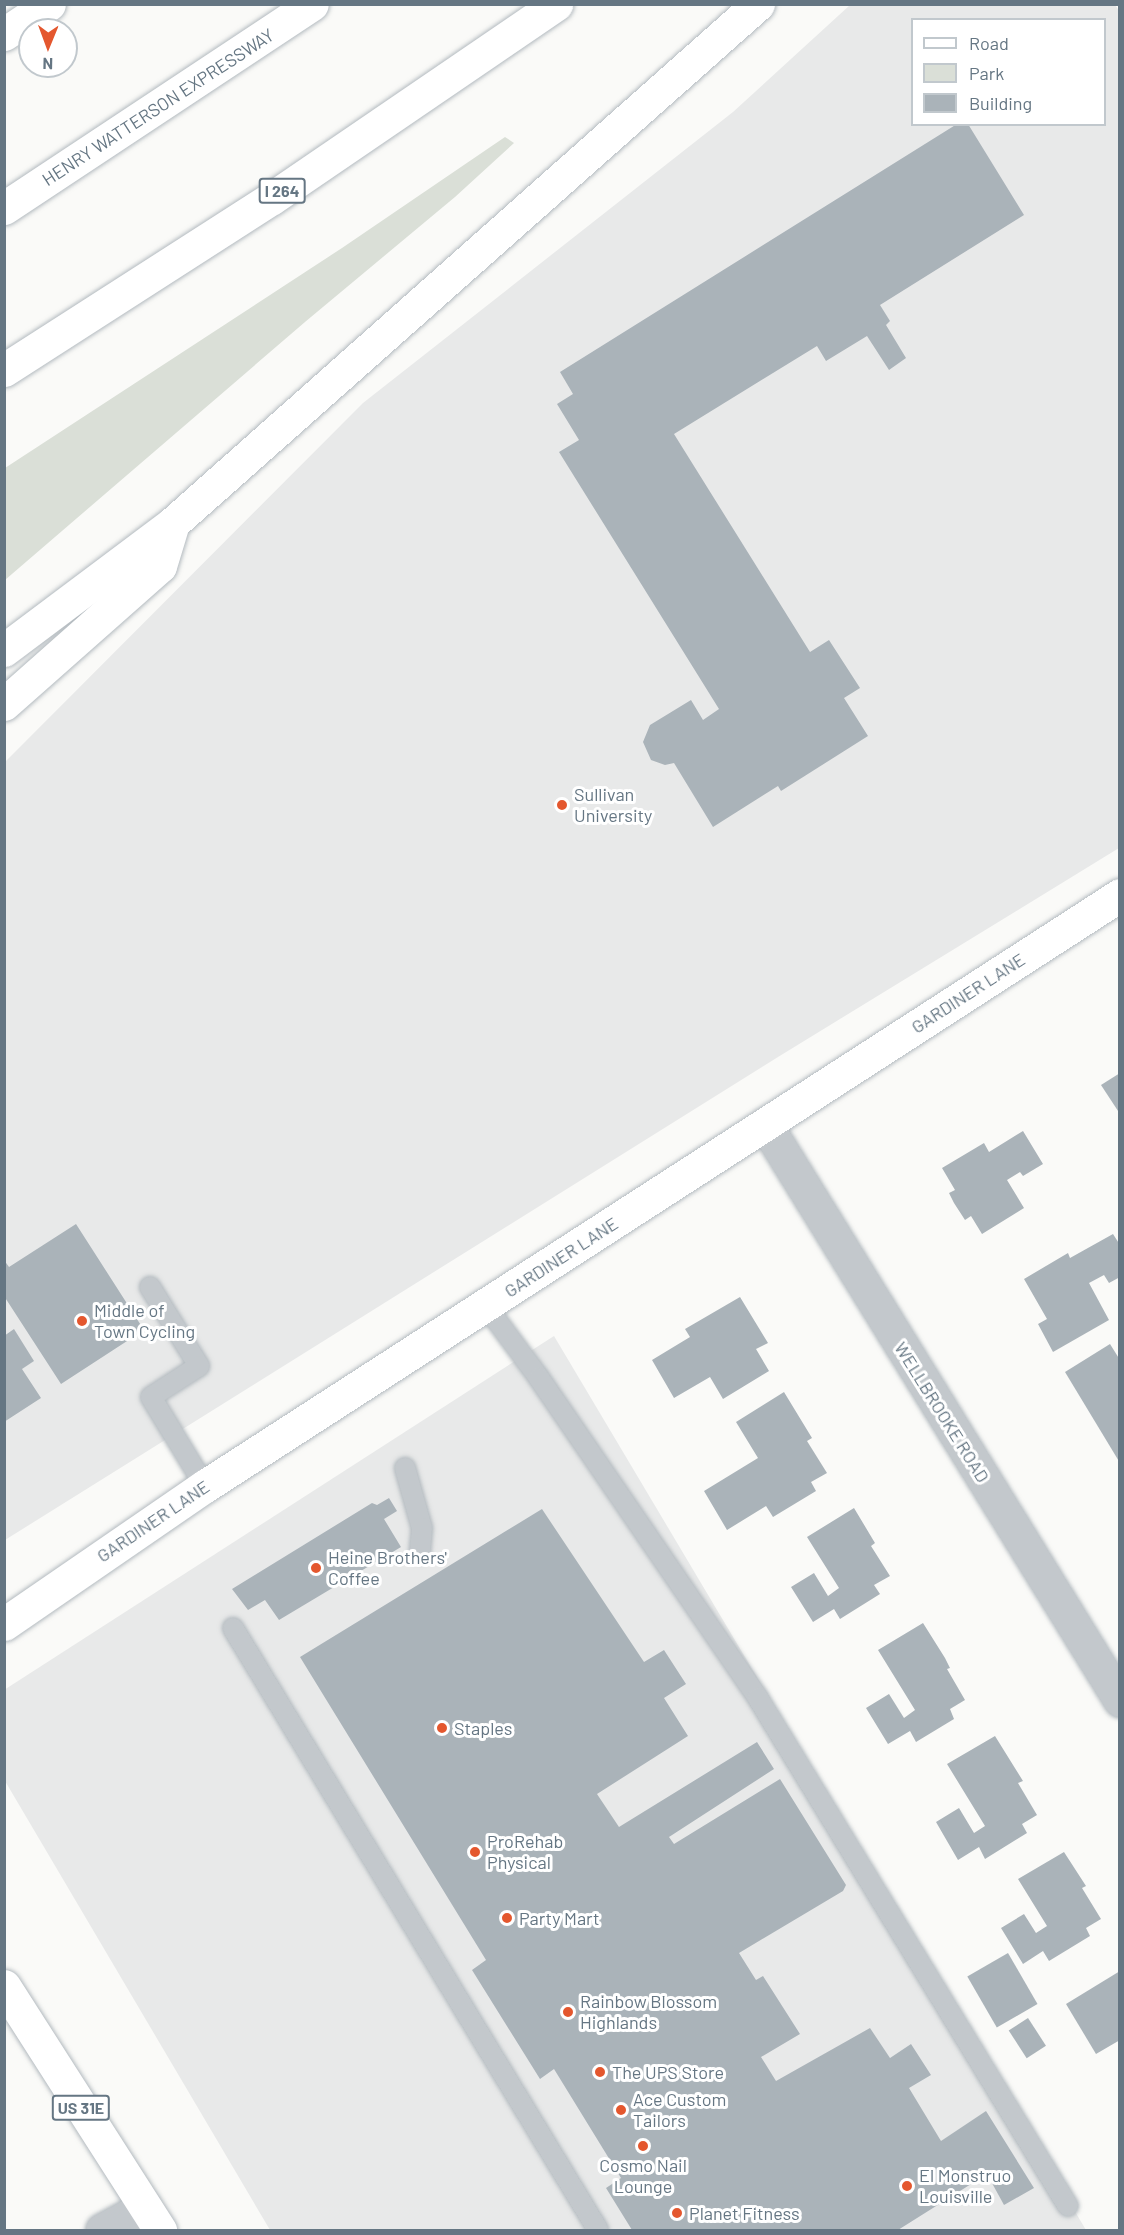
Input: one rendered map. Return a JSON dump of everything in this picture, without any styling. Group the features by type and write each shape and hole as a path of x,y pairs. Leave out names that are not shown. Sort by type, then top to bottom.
{"main road":[{"path":"4,34 49,4"},
{"name":"HENRY WATTERSON EXPRESSWAY","path":"4,208 312,4"},
{"name":"I 264","path":"4,370 272,198 556,4"},
{"path":"4,650 173,523 758,4"},
{"path":"4,704 160,566 173,523"},
{"name":"GARDINER LANE","path":"4,1624 205,1486 1119,895"},
{"name":"US 31E","path":"4,1986 153,2219"}],"street":[{"name":"WELLBROOKE ROAD","path":"765,1124 1119,1700"},
{"path":"102,2230 153,2219"}],"lane":[{"path":"150,1287 199,1366 151,1397 205,1486"},
{"path":"486,1306 538,1377 758,1698 1068,2206"},
{"path":"405,1468 422,1528 420,1554"},
{"path":"233,1628 598,2230"}],"shaded area":[{"name":"Sullivan University","path":"850,5 1115,5 1120,12 1119,848 778,1057 5,1540 5,762 363,403 733,112"},
{"path":"554,1336 1086,2230 270,2230 5,1781 4,1690"}],"green space":[{"path":"505,137 514,143 455,197 305,322 5,580 5,468 342,248"}],"building":[{"path":"954,126 969,126 1024,215 880,305 890,321 886,325 906,358 889,370 867,336 826,361 817,346 674,434 810,652 829,640 860,688 844,698 868,736 781,791 778,786 713,827 674,763 665,765 651,760 643,742 650,725 691,700 703,720 719,709 559,452 579,440 557,404 573,394 560,372"},
{"path":"1120,1073 1120,1114 1101,1085"},
{"path":"1023,1131 1043,1164 1023,1176 1020,1172 1007,1180 1024,1208 982,1234 971,1216 965,1220 954,1203 949,1193 955,1190 942,1168 984,1143 989,1152"},
{"path":"76,1224 144,1330 61,1384 4,1296 4,1260 9,1267"},
{"path":"1113,1234 1120,1245 1120,1277 1109,1283 1104,1275 1089,1283 1109,1320 1053,1352 1038,1324 1047,1319 1024,1279 1068,1253 1070,1258"},
{"path":"740,1297 768,1343 756,1349 769,1371 723,1399 710,1377 674,1398 652,1360 690,1337 685,1329"},
{"path":"14,1329 34,1361 22,1369 41,1398 4,1422 4,1336"},
{"path":"1110,1344 1120,1360 1120,1463 1065,1372"},
{"path":"784,1392 812,1438 807,1441 827,1473 811,1482 816,1491 773,1517 766,1506 727,1530 704,1491 758,1458 736,1422"},
{"name":"Heine Brothers' Coffee","path":"389,1498 397,1511 384,1519 401,1547 279,1620 265,1600 248,1610 232,1589 372,1503 377,1505"},
{"path":"854,1508 875,1543 871,1546 890,1576 874,1585 880,1594 840,1619 834,1609 813,1622 791,1587 814,1573 828,1596 839,1588 807,1537"},
{"path":"542,1509 644,1662 664,1650 686,1684 664,1698 688,1736 597,1794 619,1827 757,1742 774,1769 669,1837 674,1844 780,1779 846,1885 843,1891 739,1953 756,1980 763,1976 800,2034 761,2057 776,2081 870,2028 890,2058 911,2044 931,2075 909,2088 941,2141 986,2111 1034,2188 1004,2205 987,2174 898,2230 632,2230 606,2188 621,2178 554,2069 540,2079 472,1970 486,1960 300,1657"},
{"path":"923,1623 945,1658 950,1668 947,1669 965,1700 950,1709 954,1719 916,1742 910,1731 888,1744 866,1708 889,1694 904,1718 915,1710 878,1650"},
{"path":"995,1736 1023,1781 1018,1783 1037,1815 1022,1824 1027,1833 985,1859 979,1847 958,1860 936,1822 959,1808 974,1833 985,1826 947,1764"},
{"path":"1064,1852 1086,1886 1082,1888 1101,1919 1086,1928 1090,1936 1049,1961 1043,1951 1023,1964 1001,1928 1024,1914 1036,1933 1047,1926 1018,1879"},
{"path":"1008,1953 1038,2004 997,2028 967,1976"},
{"path":"1120,1971 1120,2040 1096,2054 1066,2004"},
{"path":"1028,2018 1046,2046 1027,2058 1009,2031"}],"place":[{"name":"Sullivan University","path":"562,805"},
{"name":"Middle of Town Cycling","path":"82,1321"},
{"name":"Heine Brothers' Coffee","path":"316,1568"},
{"name":"Staples","path":"442,1728"},
{"name":"ProRehab Physical","path":"475,1852"},
{"name":"Party Mart","path":"507,1918"},
{"name":"Rainbow Blossom Highlands","path":"568,2012"},
{"name":"The UPS Store","path":"600,2072"},
{"name":"Ace Custom Tailors","path":"621,2110"},
{"name":"Cosmo Nail Lounge","path":"643,2146"},
{"name":"El Monstruo Louisville","path":"907,2186"},
{"name":"Planet Fitness","path":"677,2213"}]}
